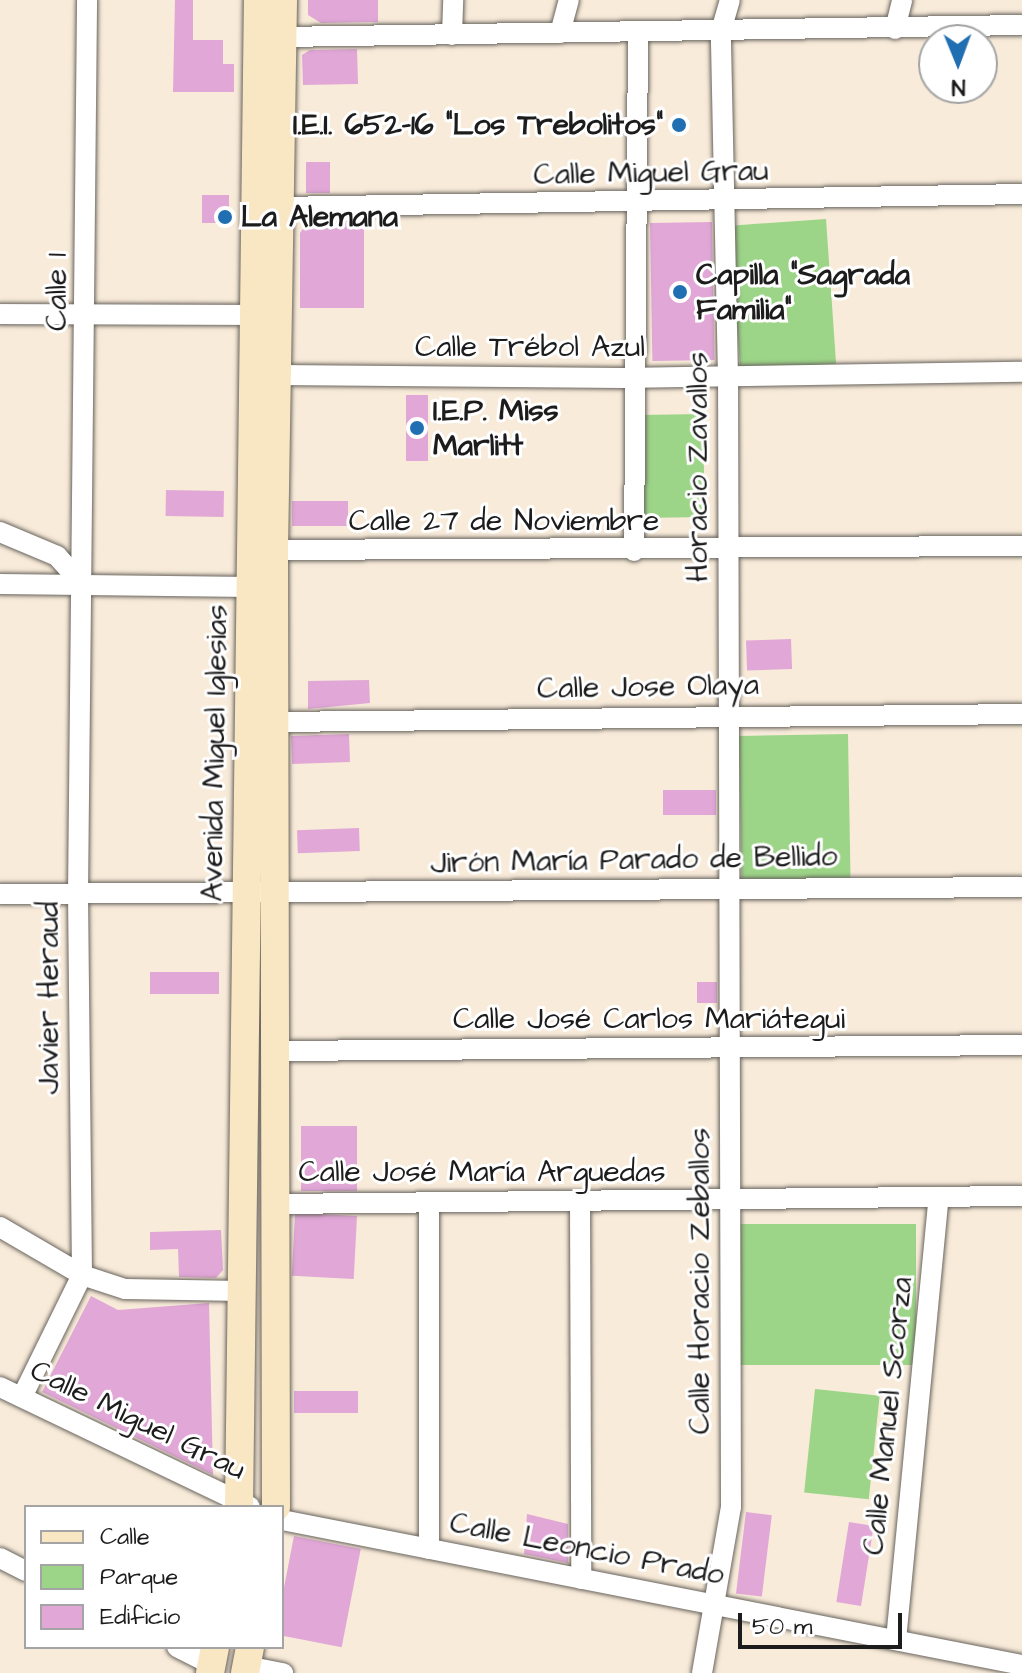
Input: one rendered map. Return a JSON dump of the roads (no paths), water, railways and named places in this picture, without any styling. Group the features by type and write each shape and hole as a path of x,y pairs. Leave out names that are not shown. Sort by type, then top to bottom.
{"main road":[{"name":"Avenida Miguel Iglesias","path":"243,1505 242,1291 258,0"},
{"name":"Avenida Miguel Iglesias","path":"276,1505 278,1204 274,550 283,0"}],"street":[{"name":"Calle 1","path":"82,584 87,315 87,0"},
{"path":"452,35 453,0"},
{"path":"560,33 569,0"},
{"name":"Horacio Zavallos","path":"728,887 728,377 721,31 730,0"},
{"path":"895,29 902,0"},
{"path":"282,37 1022,25"},
{"path":"634,551 638,32"},
{"name":"Calle Miguel Grau","path":"280,207 636,204 1022,194"},
{"path":"0,314 252,315"},
{"name":"Calle Trébol Azul","path":"278,375 633,378 1022,372"},
{"path":"0,532 57,556 82,584"},
{"name":"Calle 27 de Noviembre","path":"274,550 728,551 1022,546"},
{"path":"0,584 251,587"},
{"name":"Javier Heraud","path":"22,1397 82,1275 78,895 82,584"},
{"name":"Calle Jose Olaya","path":"274,722 1022,714"},
{"name":"Jirón María Parado de Bellido","path":"0,894 246,896 728,887 1022,887"},
{"name":"Calle Horacio Zeballos","path":"702,1673 731,1507 728,887"},
{"name":"Calle José Carlos Mariátegui","path":"276,1051 1022,1045"},
{"name":"Calle José María Arguedas","path":"278,1204 1022,1196"},
{"name":"Calle Manuel Scorza","path":"896,1640 939,1197"},
{"path":"429,1202 429,1549"},
{"path":"580,1202 581,1579"},
{"path":"0,1227 82,1275 125,1289 242,1291"},
{"name":"Calle Miguel Grau","path":"0,1387 243,1505"},
{"name":"Calle Leoncio Prado","path":"284,1520 1022,1665"},
{"path":"0,1558 24,1570"},
{"path":"182,1649 212,1662"},
{"path":"247,1662 283,1673"}],"place":[{"name":"I.E.I. 652-16 \"Los Trebolitos\"","path":"679,125"},
{"name":"La Alemana","path":"225,217"},
{"name":"Capilla \"Sagrada Familia\"","path":"680,292"},
{"name":"I.E.P. Miss Marlitt","path":"417,428"}]}
